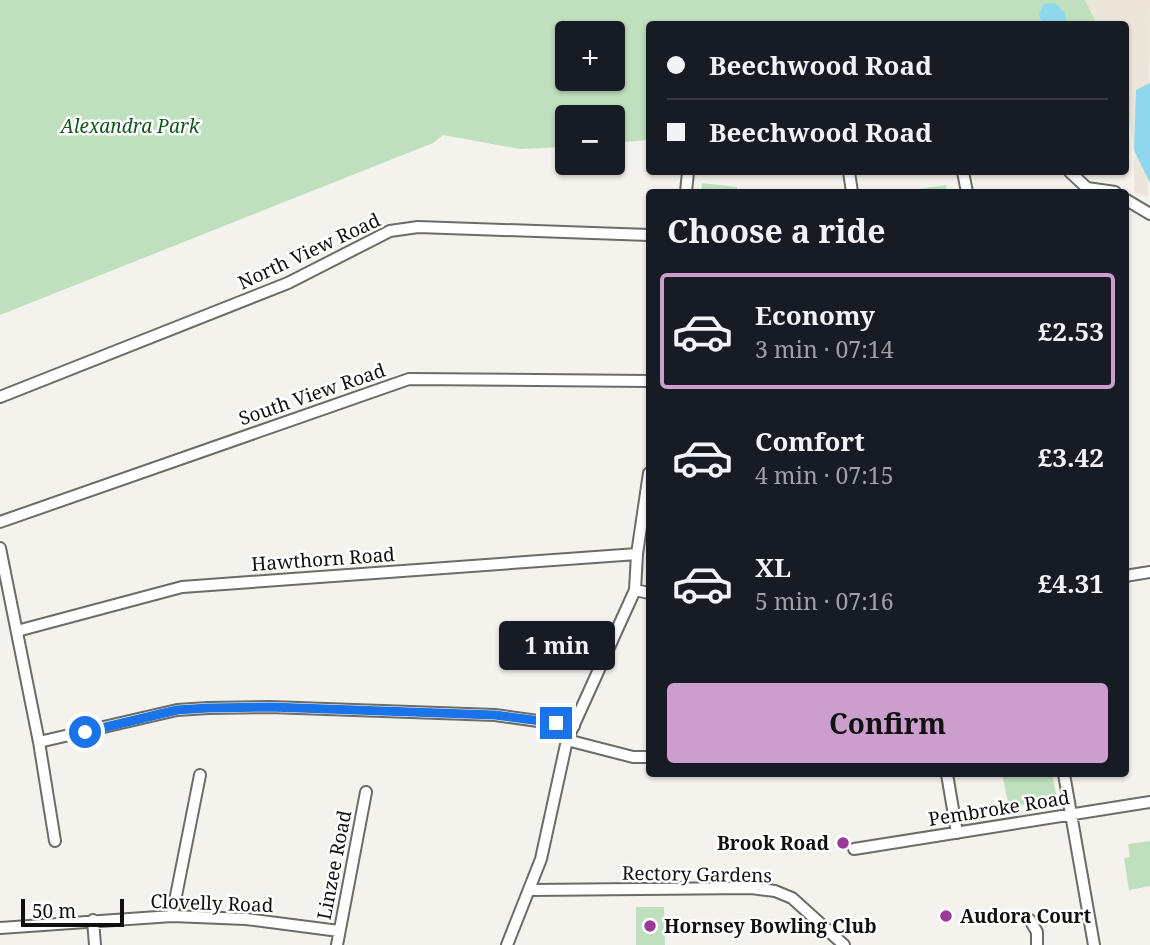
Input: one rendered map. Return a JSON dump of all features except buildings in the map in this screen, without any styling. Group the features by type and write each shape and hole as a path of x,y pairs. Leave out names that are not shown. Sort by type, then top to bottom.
{"street":[{"path":"1073,175 1087,188 1094,189"},
{"path":"1129,201 1150,214"},
{"name":"North View Road","path":"0,397 288,283 390,231 418,227 646,235"},
{"name":"South View Road","path":"0,522 409,379 646,382"},
{"path":"508,945 541,859 567,740 635,590 646,493"},
{"path":"0,548 39,742 55,841"},
{"name":"Hawthorn Road","path":"17,631 183,587 637,554"},
{"path":"1129,575 1150,572"},
{"path":"635,590 646,592"},
{"path":"39,742 177,710 208,708 270,707 495,715 574,726"},
{"path":"567,740 633,757 646,757"},
{"path":"172,916 200,775"},
{"path":"948,777 957,833"},
{"path":"1064,777 1094,945"},
{"name":"Linzee Road","path":"337,945 366,792"},
{"name":"Pembroke Road","path":"854,849 1150,802"},
{"name":"Rectory Gardens","path":"530,890 751,888 775,891 792,898 844,945"},
{"name":"Clovelly Road","path":"0,928 172,916 246,919 339,931"},
{"path":"93,920 94,945"},
{"path":"1030,920 1037,932 1037,945"}],"shaded area":[{"path":"1084,0 1150,0 1148,197 1134,192 1134,150 1129,114 1129,21 1094,21"}],"green space":[{"name":"Alexandra Park","path":"0,0 1085,0 1096,21 646,21 646,140 625,142 625,105 555,105 555,148 520,149 443,135 433,143 0,315"},
{"path":"702,183 737,187 737,189 701,189"},
{"path":"946,185 947,189 919,189"},
{"path":"1003,777 1053,777 1057,799 1009,807"},
{"path":"1150,841 1150,886 1129,890 1124,858 1130,857 1128,844"},
{"name":"Hornsey Bowling Club","path":"636,907 664,907 665,945 636,945"}],"water":[{"path":"1055,3 1065,13 1066,21 1041,21 1039,14 1043,4"},
{"path":"1150,83 1150,183 1134,150 1136,90"}],"place":[{"name":"Brook Road","path":"843,843"},
{"name":"Audora Court","path":"946,916"},
{"name":"Hornsey Bowling Club","path":"650,926"}],"route":[{"path":"85,732 177,710 208,708 270,707 495,715 556,723"}]}
